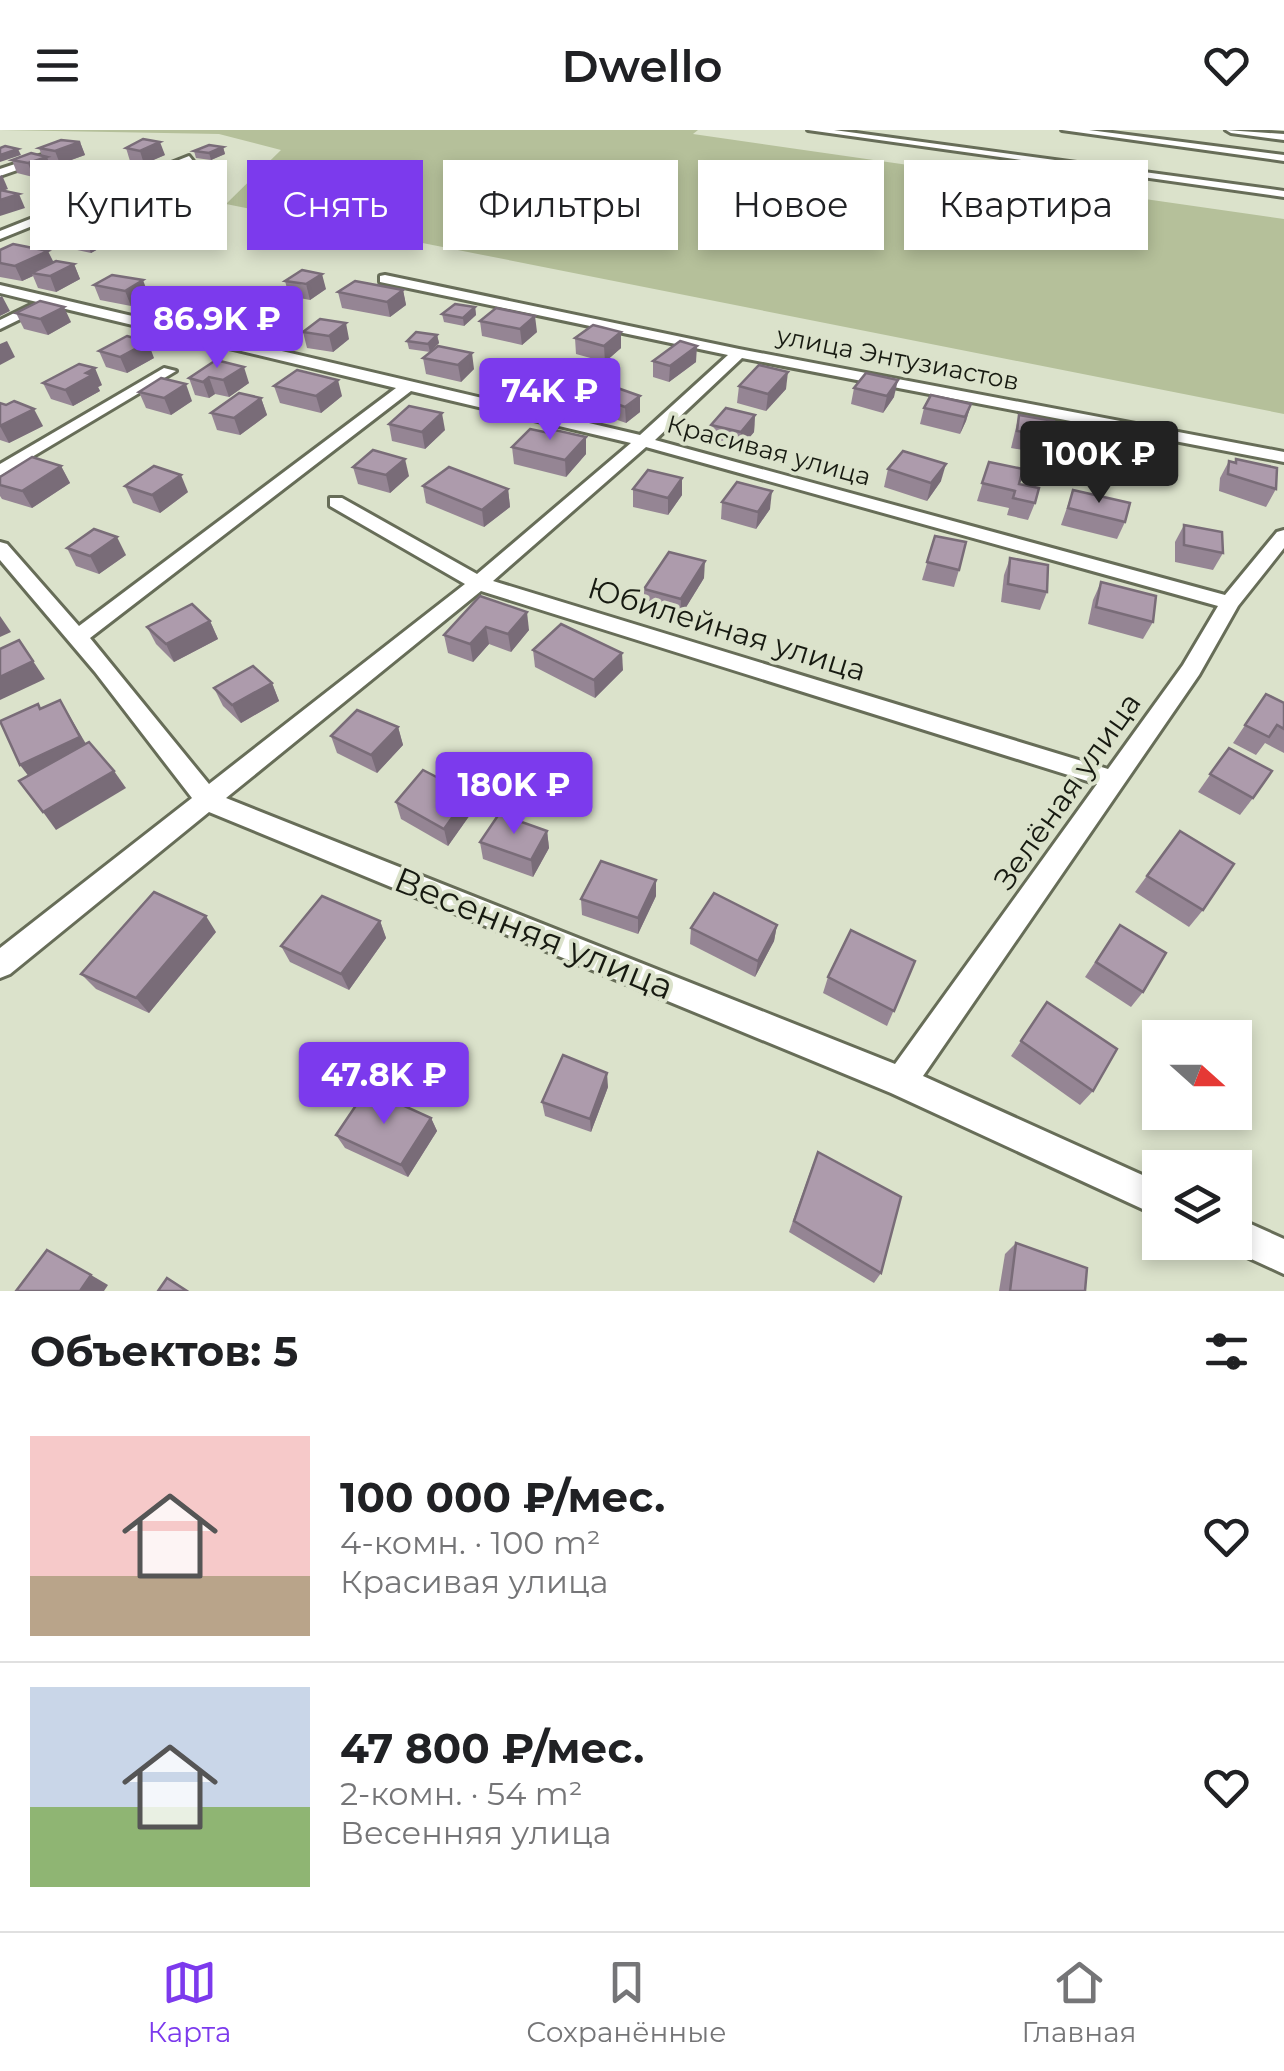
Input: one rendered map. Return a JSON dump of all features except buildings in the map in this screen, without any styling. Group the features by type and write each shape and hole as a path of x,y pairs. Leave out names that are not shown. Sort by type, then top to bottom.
{"street":[{"path":"814,130 1284,194"},
{"path":"1067,130 1284,158"},
{"path":"1231,130 1284,136"},
{"path":"0,173 42,158"},
{"path":"0,235 189,159"},
{"name":"улица Энтузиастов","path":"385,279 729,351 1284,457"},
{"name":"Красивая улица","path":"0,289 644,441 1230,603"},
{"path":"0,325 52,300"},
{"path":"0,966 478,583 644,441 723,364 729,351"},
{"path":"0,471 170,371"},
{"path":"78,637 410,385"},
{"name":"Юбилейная улица","path":"336,502 478,583 1114,780"},
{"name":"Зелёная улица","path":"901,1082 1191,670 1230,603 1284,536"},
{"name":"Весенняя улица","path":"0,548 78,637 209,802 901,1082 1142,1192"},
{"path":"1252,1242 1284,1257"}],"green space":[{"path":"0,130 698,130 693,134 874,160 698,160 698,250 884,250 884,161 904,164 904,250 1148,250 1148,199 1284,219 1284,414 458,250 678,250 678,160 443,160 443,247 423,243 423,160 271,160 281,150 219,134"},
{"path":"247,183 247,208 227,203"}]}
